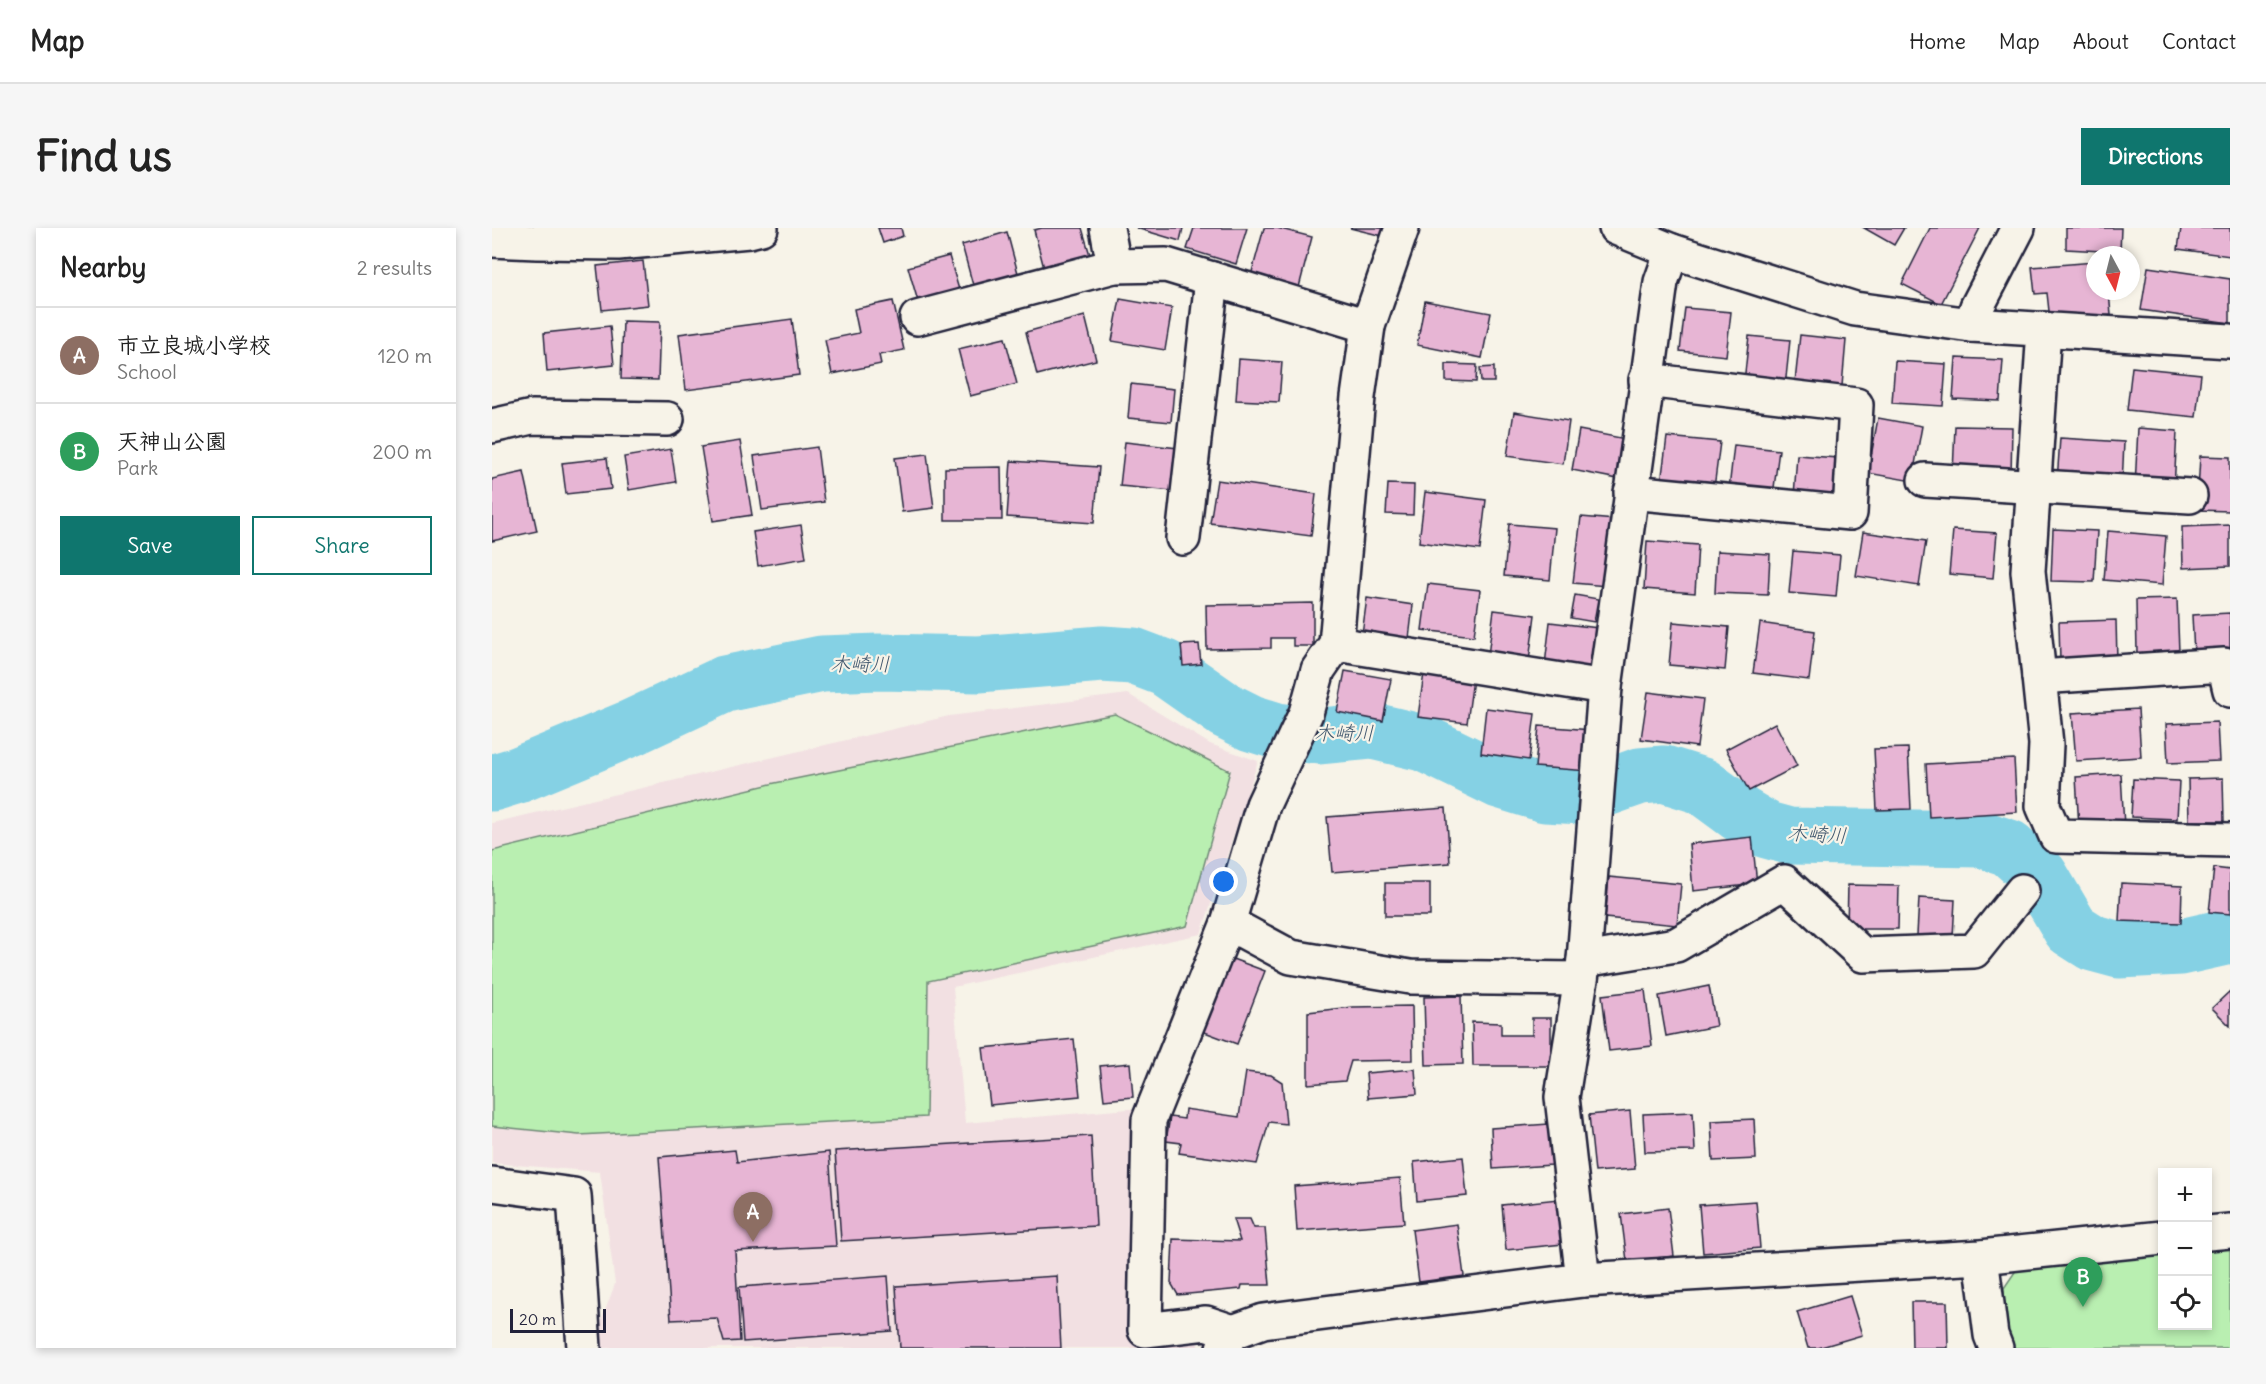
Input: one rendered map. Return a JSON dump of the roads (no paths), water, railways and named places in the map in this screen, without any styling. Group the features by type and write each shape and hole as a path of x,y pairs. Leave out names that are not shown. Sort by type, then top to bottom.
{"street":[{"path":"492,240 549,243 629,234 749,231 761,228"},
{"path":"1107,228 1114,266"},
{"path":"1401,228 1368,326 1358,397 1336,644 1318,669 1306,713 1263,805 1228,923 1149,1120 1146,1330 1206,1323 1228,1340 1263,1321 1582,1280 1981,1257 2158,1239"},
{"path":"1616,228 1672,251 1855,309 1971,325 2230,341"},
{"path":"1971,325 1977,307 2018,228"},
{"path":"1582,1280 1562,1097 1583,969 1605,687 1661,282 1672,251"},
{"path":"916,318 1114,266 1166,265 1368,326"},
{"path":"1183,538 1212,279"},
{"path":"2044,329 2028,571 2046,744 2043,807 2056,836 2230,840"},
{"path":"1631,492 1850,513 1856,405 1646,380"},
{"path":"492,426 532,417 667,419"},
{"path":"1925,480 2190,496"},
{"path":"1336,644 1605,687"},
{"path":"2039,677 2224,665 2230,690"},
{"path":"1228,923 1291,957 1410,977 1583,969 1676,945 1784,882 1863,955 1974,951 2022,891"},
{"path":"492,1184 574,1195 584,1348"},
{"path":"2212,1233 2230,1231"},
{"path":"1981,1257 1991,1335 1996,1348"}],"waterway":[{"name":"木崎川","path":"492,783 518,775 631,728 725,684 822,664 879,662 979,664 1102,654 1133,656 1165,668 1225,710 1251,723 1277,731 1320,736 1373,731 1423,743 1499,780 1545,794 1583,796 1640,776 1664,774 1702,786 1740,814 1767,830 1789,836 1981,839 2009,848 2040,876 2071,929 2093,943 2119,950 2181,947 2230,936"}],"place":[{"name":"市立良城小学校","path":"753,1242"},
{"name":"天神山公園","path":"2083,1307"}]}
